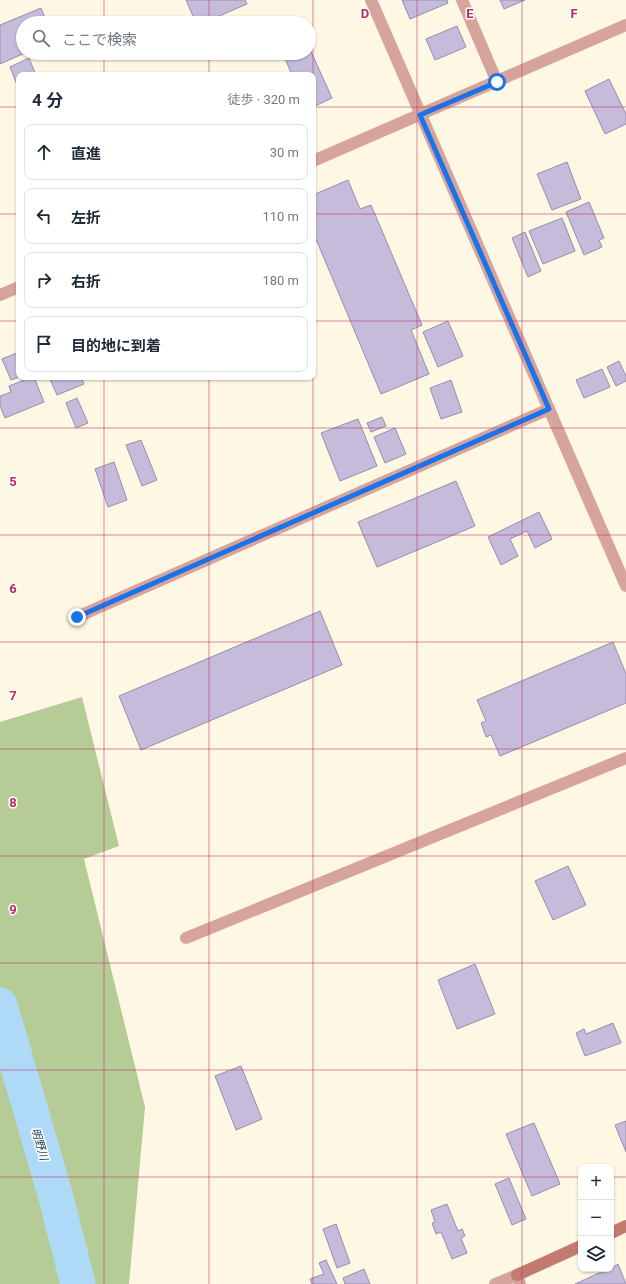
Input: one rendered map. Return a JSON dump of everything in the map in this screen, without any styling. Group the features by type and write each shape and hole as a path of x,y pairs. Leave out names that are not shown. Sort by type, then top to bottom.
{"street":[{"path":"371,0 626,586"},
{"path":"462,0 497,82"},
{"path":"316,160 626,25"},
{"path":"0,295 16,288"},
{"path":"77,617 549,409"},
{"path":"186,938 626,758"},
{"path":"614,1232 626,1226"},
{"path":"495,1284 518,1280 578,1248"}],"green space":[{"path":"82,697 119,846 84,859 145,1107 129,1284 0,1284 0,722"}],"building":[{"path":"186,0 245,0 247,4 219,16 193,16"},
{"path":"402,0 447,0 448,3 410,19"},
{"path":"500,0 525,0 504,9"},
{"path":"41,8 44,16 22,16"},
{"path":"16,18 16,57 0,64 0,25"},
{"path":"457,26 466,47 435,60 426,39"},
{"path":"25,60 30,60 35,72 16,72 16,82 10,67"},
{"path":"286,60 315,60 332,98 316,106 316,72 291,72"},
{"path":"609,79 626,114 626,124 605,134 585,91"},
{"path":"567,162 581,199 552,210 537,174"},
{"path":"348,180 360,209 371,205 422,325 411,330 429,374 381,394 316,239 316,194"},
{"path":"589,202 604,238 599,240 602,247 584,255 566,212"},
{"path":"562,218 575,251 543,264 529,231"},
{"path":"525,232 541,271 528,277 512,238"},
{"path":"448,321 463,356 438,367 423,332"},
{"path":"16,353 16,378 11,380 2,359"},
{"path":"619,361 626,376 626,381 616,386 607,367"},
{"path":"602,369 610,387 584,398 576,380"},
{"path":"24,380 35,380 44,402 5,418 0,406 0,396 11,392 9,386"},
{"path":"50,380 82,380 84,384 57,395"},
{"path":"451,380 462,412 441,419 430,388"},
{"path":"77,398 88,423 76,428 66,403"},
{"path":"382,417 386,426 371,432 367,423"},
{"path":"358,419 377,466 340,481 321,433"},
{"path":"395,428 406,454 385,463 374,437"},
{"path":"141,440 157,480 142,486 126,445"},
{"path":"114,462 127,500 108,507 95,469"},
{"path":"456,481 475,526 377,567 358,522"},
{"path":"539,512 552,539 535,548 527,531 510,539 518,556 501,565 488,537"},
{"path":"320,611 342,665 141,750 119,696"},
{"path":"613,642 626,674 626,703 500,756 491,735 486,737 481,723 486,721 477,700"},
{"path":"568,866 586,905 553,920 535,881"},
{"path":"475,964 495,1014 457,1029 438,980"},
{"path":"613,1023 621,1043 585,1056 576,1033 584,1029 586,1034"},
{"path":"241,1066 262,1119 236,1130 215,1076"},
{"path":"626,1121 626,1152 615,1125"},
{"path":"534,1123 560,1184 532,1196 506,1134"},
{"path":"509,1178 526,1219 512,1225 495,1184"},
{"path":"447,1204 458,1231 462,1229 465,1236 461,1238 467,1253 452,1259 441,1232 436,1234 432,1223 435,1222 431,1210"},
{"path":"336,1224 350,1263 337,1268 323,1229"},
{"path":"326,1260 337,1284 312,1284 310,1279 324,1274 319,1263"},
{"path":"618,1264 626,1284 575,1284 601,1272 614,1272 614,1266"},
{"path":"364,1269 370,1284 345,1284 343,1278"}],"waterway":[{"name":"明野川","path":"0,1005 55,1194 78,1284"}],"route":[{"path":"77,617 549,409 420,115 497,82"}]}
